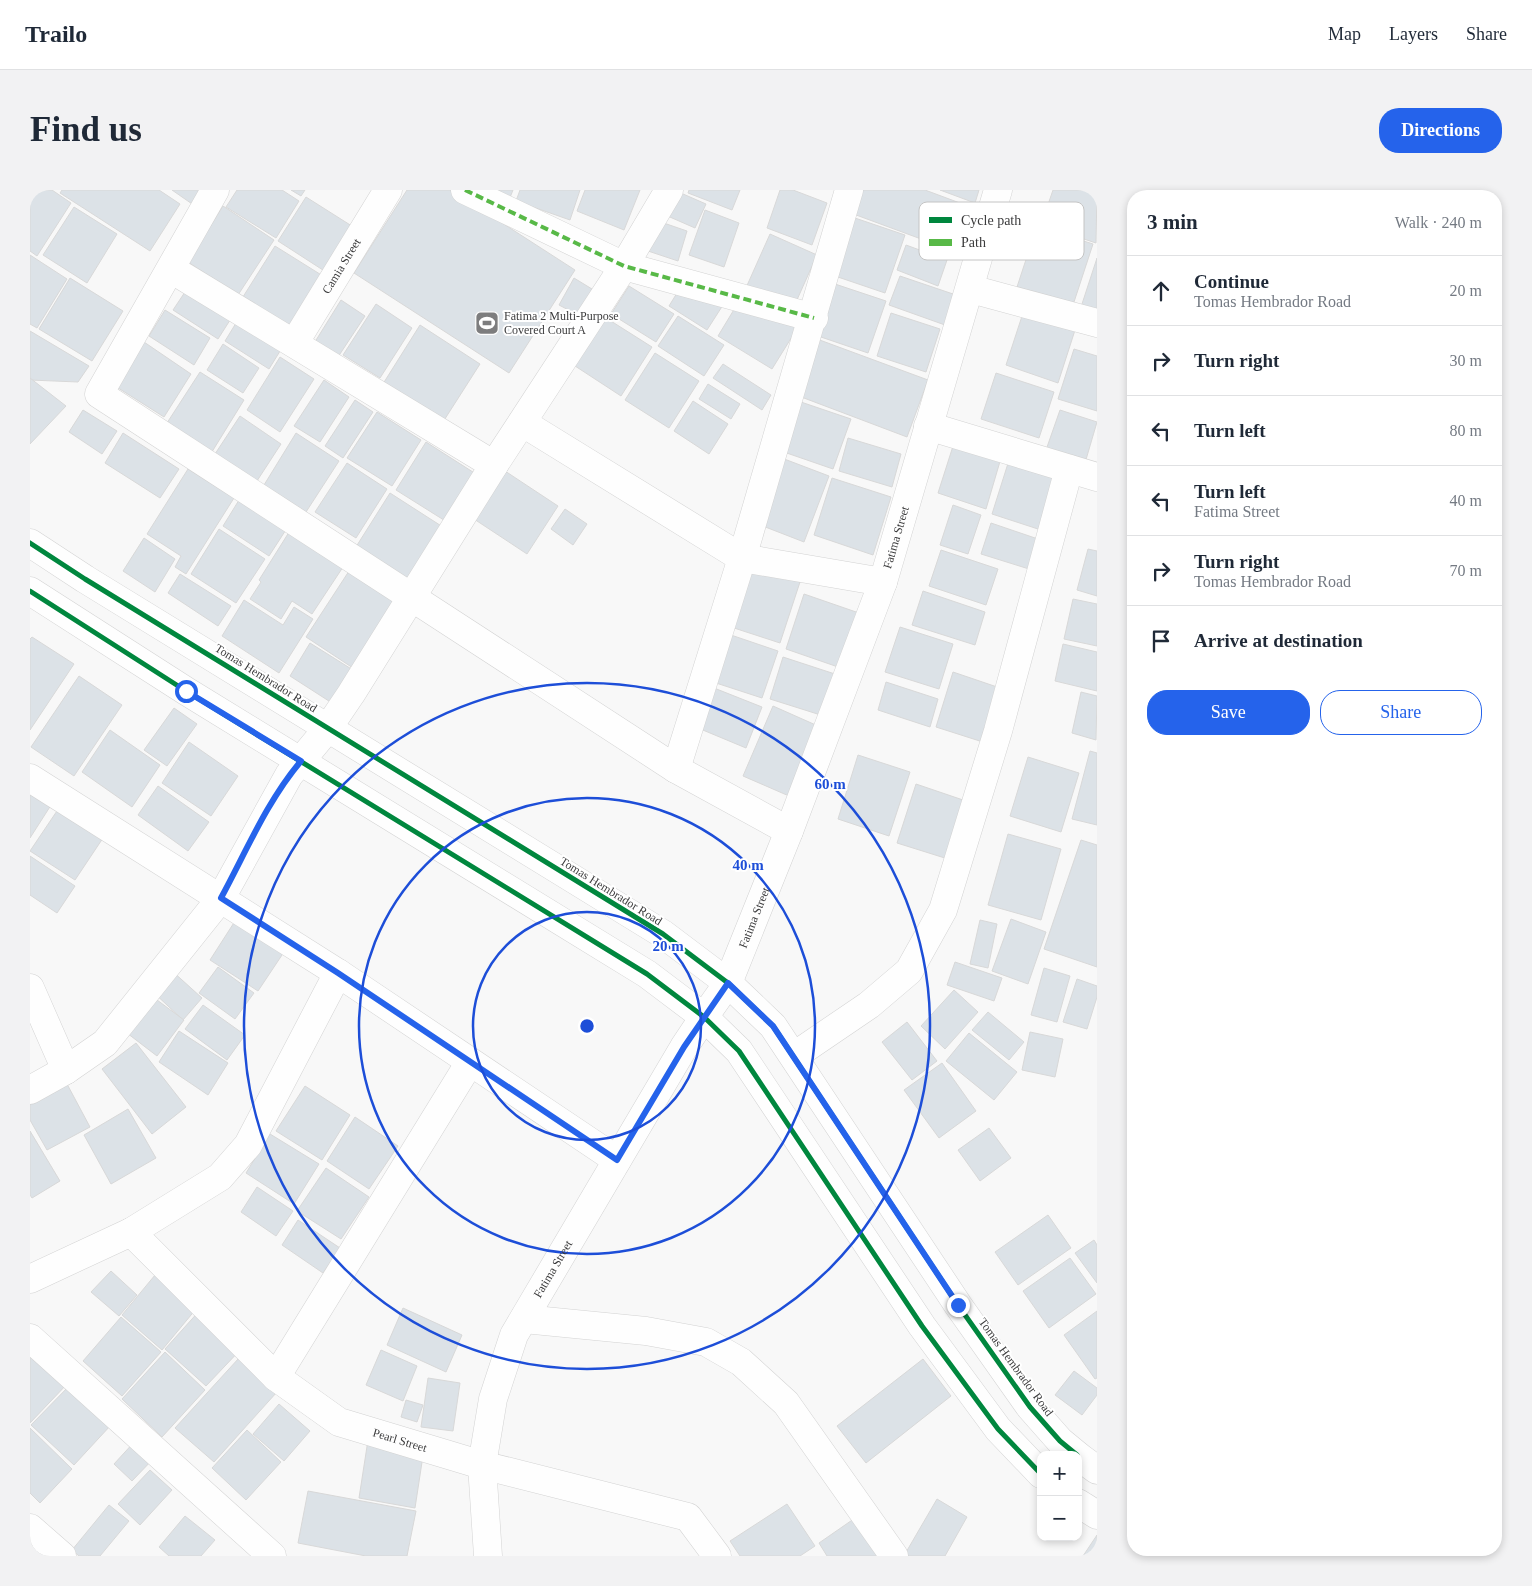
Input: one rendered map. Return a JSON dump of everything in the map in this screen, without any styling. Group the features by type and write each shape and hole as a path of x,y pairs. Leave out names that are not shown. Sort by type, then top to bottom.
{"street":[{"path":"215,190 99,394 676,769 789,831"},
{"name":"Camia Street","path":"295,342 388,190"},
{"path":"464,190 624,266 814,318"},
{"path":"30,1090 66,1070 105,1043 221,898 289,775 328,728 494,465 624,266 670,190"},
{"path":"676,769 814,318 849,190"},
{"name":"Fatima Street","path":"488,1556 482,1465 493,1399 514,1335 684,1047 728,983 789,831 883,582 978,260"},
{"path":"171,268 494,465"},
{"path":"970,289 1097,323"},
{"path":"523,423 742,558 883,582"},
{"path":"928,426 1097,477"},
{"path":"794,1056 869,1005 909,971 943,910 998,731 1069,469"},
{"name":"Tomas Hembrador Road","path":"30,542 663,934 728,983 773,1026 958,1305 1030,1407 1060,1441 1073,1451"},
{"path":"30,591 301,761 647,974 704,1017 739,1051 922,1326 998,1429 1037,1470"},
{"path":"30,778 338,973 617,1160"},
{"path":"30,1279 131,1232 220,1177 248,1146 338,973"},
{"path":"30,988 66,1070"},
{"path":"276,1378 470,1062"},
{"name":"Pearl Street","path":"131,1232 276,1378 339,1422 482,1465 688,1517 717,1556"},
{"path":"524,1319 646,1331 706,1342 741,1362 786,1403 894,1556"},
{"path":"30,1338 272,1556"},
{"name":"Tomas Hembrador Road","path":"1082,1458 1097,1470"},
{"path":"1082,1506 1097,1516"},
{"path":"30,1528 62,1556"}],"building":[{"path":"30,190 52,190 71,203 37,256 30,251"},
{"path":"62,190 159,190 180,204 150,251 60,193"},
{"path":"172,190 205,190 195,206"},
{"path":"237,190 282,190 299,201 276,238 226,207"},
{"path":"291,190 305,190 301,196"},
{"name":"Fatima 2 Multi-Purpose Covered Court A","path":"407,190 451,190 575,270 509,373 354,273"},
{"path":"472,190 513,190 507,205"},
{"path":"520,190 580,190 570,220 516,201"},
{"path":"585,190 640,190 624,230 577,211"},
{"path":"674,190 706,204 695,228 663,214"},
{"path":"689,190 740,190 732,210 688,193"},
{"path":"780,190 793,190 827,203 812,245 767,228"},
{"path":"856,190 925,190 957,202 919,202 919,238 848,212"},
{"path":"940,190 979,190 975,202"},
{"path":"1053,190 1097,190 1096,243 1084,239 1084,202 1049,202"},
{"path":"306,197 355,228 326,272 278,241"},
{"path":"223,206 274,240 238,295 188,262"},
{"path":"74,207 117,234 87,283 43,255"},
{"path":"705,210 739,223 724,267 689,255"},
{"path":"852,217 905,235 885,293 832,275"},
{"path":"655,220 687,231 678,261 645,250"},
{"path":"770,234 817,255 792,311 745,290"},
{"path":"1084,241 1093,244 1073,305 1017,287 1026,260 1084,260"},
{"path":"906,245 919,250 919,260 947,260 938,286 897,270"},
{"path":"275,246 323,276 289,330 241,300"},
{"path":"30,255 67,279 37,328 30,324"},
{"path":"1097,258 1097,312 1081,307"},
{"path":"900,276 956,295 945,325 889,305"},
{"path":"70,278 123,311 92,361 39,329"},
{"path":"574,278 592,289 578,315 559,305"},
{"path":"685,280 723,305 707,330 669,306"},
{"path":"832,283 886,301 868,353 815,335"},
{"path":"629,286 674,314 656,342 611,314"},
{"path":"187,289 232,317 218,339 173,310"},
{"path":"744,293 798,327 772,369 718,336"},
{"path":"341,300 365,316 336,360 313,345"},
{"path":"376,304 412,328 380,378 343,355"},
{"path":"165,310 210,338 194,365 149,336"},
{"path":"1024,310 1076,327 1058,383 1006,365"},
{"path":"891,313 940,329 926,372 877,356"},
{"path":"241,315 285,343 269,369 225,341"},
{"path":"603,316 652,347 621,396 572,364"},
{"path":"678,316 724,345 704,376 658,346"},
{"path":"420,325 480,364 441,425 381,387"},
{"path":"30,331 89,366 78,382 30,380"},
{"path":"817,339 928,380 907,437 796,395"},
{"path":"144,342 191,374 164,417 115,386"},
{"path":"223,344 259,368 243,393 207,370"},
{"path":"1074,349 1097,356 1097,411 1058,399"},
{"path":"655,353 699,381 669,428 625,400"},
{"path":"280,357 314,379 280,432 247,410"},
{"path":"723,364 771,395 762,410 713,378"},
{"path":"200,372 244,400 210,455 165,426"},
{"path":"996,373 1054,392 1039,438 981,419"},
{"path":"30,378 66,406 30,444"},
{"path":"324,380 349,397 320,442 294,426"},
{"path":"708,384 740,404 731,419 699,399"},
{"path":"355,400 373,412 343,458 325,446"},
{"path":"795,400 851,419 833,469 778,450"},
{"path":"693,401 728,424 709,454 674,431"},
{"path":"83,410 117,431 102,454 69,432"},
{"path":"1060,410 1097,422 1085,463 1046,450"},
{"path":"377,412 421,440 392,486 347,458"},
{"path":"240,416 281,444 255,484 213,457"},
{"path":"123,433 179,469 160,498 105,463"},
{"path":"296,433 339,461 306,512 264,485"},
{"path":"848,438 901,454 892,487 839,471"},
{"path":"426,442 476,474 447,522 396,490"},
{"path":"954,443 1001,458 986,509 938,493"},
{"path":"779,457 829,476 804,542 755,523"},
{"path":"1010,457 1059,473 1041,530 992,514"},
{"path":"347,463 387,489 356,538 315,512"},
{"path":"188,469 234,498 186,574 175,567 181,556 147,534"},
{"path":"505,471 558,506 527,554 474,519"},
{"path":"832,478 891,497 873,555 814,535"},
{"path":"244,492 291,522 269,556 223,526"},
{"path":"390,493 446,529 410,586 354,550"},
{"path":"953,505 981,515 968,554 940,545"},
{"path":"565,509 587,524 573,545 551,529"},
{"path":"991,523 1038,539 1029,569 981,554"},
{"path":"219,529 265,559 236,603 191,574"},
{"path":"291,529 345,564 312,614 292,601 281,619 250,599 261,582 259,580"},
{"path":"144,538 175,559 155,592 123,571"},
{"path":"1088,549 1097,551 1097,596 1077,590"},
{"path":"941,550 998,569 986,605 929,586"},
{"path":"751,566 800,582 780,643 731,627"},
{"path":"351,568 398,598 353,668 306,637"},
{"path":"180,574 231,606 218,626 168,593"},
{"path":"923,591 985,612 975,645 912,625"},
{"path":"804,594 859,613 841,668 786,649"},
{"path":"1073,599 1097,604 1097,646 1064,639"},
{"path":"244,600 283,625 294,607 313,619 279,673 222,636"},
{"path":"900,627 953,644 939,689 885,672"},
{"path":"728,634 778,651 762,698 713,682"},
{"path":"32,637 74,664 30,730 30,639"},
{"path":"310,643 353,670 332,703 290,676"},
{"path":"1063,644 1097,652 1097,691 1055,681"},
{"path":"783,657 841,676 827,717 770,699"},
{"path":"953,672 1003,689 986,743 936,727"},
{"path":"79,676 122,705 74,776 31,747"},
{"path":"886,682 938,699 930,727 878,710"},
{"path":"714,688 762,707 746,748 698,728"},
{"path":"1081,692 1097,696 1096,740 1072,733"},
{"path":"773,706 818,726 789,796 743,776"},
{"path":"174,708 197,724 167,766 144,750"},
{"path":"110,730 160,765 132,807 82,772"},
{"path":"189,742 238,776 211,816 162,783"},
{"path":"1090,751 1097,753 1097,825 1072,819"},
{"path":"858,755 910,772 889,836 838,819"},
{"path":"1028,757 1079,773 1061,832 1010,816"},
{"path":"916,784 966,801 948,859 897,843"},
{"path":"158,786 209,822 188,851 138,815"},
{"path":"30,788 53,802 30,838"},
{"path":"61,805 105,835 75,880 30,851"},
{"path":"1008,834 1061,849 1041,920 988,905"},
{"path":"1081,840 1097,845 1097,967 1044,949"},
{"path":"30,856 75,886 57,913 30,895"},
{"path":"237,918 286,949 258,991 210,960"},
{"path":"1011,919 1046,932 1028,984 992,971"},
{"path":"980,920 997,924 988,968 970,964"},
{"path":"955,962 1002,978 994,1001 947,985"},
{"path":"218,967 254,993 235,1019 199,993"},
{"path":"1044,968 1070,976 1057,1022 1031,1015"},
{"path":"171,970 202,998 183,1020 152,991"},
{"path":"1077,979 1097,986 1097,997 1087,1029 1063,1022"},
{"path":"954,990 978,1012 945,1049 921,1026"},
{"path":"149,994 184,1020 157,1056 123,1030"},
{"path":"203,1005 245,1035 227,1060 185,1029"},
{"path":"988,1012 1024,1042 1009,1060 972,1030"},
{"path":"907,1022 937,1061 912,1080 882,1042"},
{"path":"179,1031 228,1063 208,1095 159,1062"},
{"path":"1030,1032 1063,1039 1055,1077 1022,1070"},
{"path":"969,1033 1017,1072 994,1100 946,1061"},
{"path":"136,1043 186,1107 152,1134 102,1069"},
{"path":"942,1063 976,1111 939,1138 904,1090"},
{"path":"67,1084 90,1127 47,1150 30,1120 30,1104"},
{"path":"305,1086 350,1115 322,1160 276,1131"},
{"path":"128,1109 156,1158 111,1184 84,1135"},
{"path":"355,1117 398,1146 369,1189 327,1161"},
{"path":"989,1128 1011,1158 980,1181 958,1150"},
{"path":"30,1131 60,1181 32,1198 30,1195"},
{"path":"270,1134 319,1164 294,1204 246,1173"},
{"path":"326,1168 369,1197 341,1239 297,1211"},
{"path":"257,1187 293,1211 276,1236 241,1212"},
{"path":"1048,1215 1071,1248 1018,1285 995,1252"},
{"path":"298,1220 340,1248 323,1273 282,1245"},
{"path":"1094,1240 1097,1245 1097,1283 1075,1253"},
{"path":"1070,1258 1096,1294 1049,1328 1023,1291"},
{"path":"160,1269 201,1303 162,1350 122,1315"},
{"path":"111,1271 137,1295 119,1316 91,1292"},
{"path":"403,1308 462,1335 446,1372 387,1345"},
{"path":"201,1309 243,1347 206,1386 165,1349"},
{"path":"1097,1311 1097,1378 1095,1379 1064,1335"},
{"path":"121,1317 161,1352 122,1396 83,1361"},
{"path":"30,1347 68,1383 30,1423"},
{"path":"381,1350 417,1366 403,1401 366,1385"},
{"path":"165,1352 205,1390 162,1437 122,1399"},
{"path":"239,1358 277,1392 214,1462 175,1428"},
{"path":"923,1359 951,1396 866,1463 837,1426"},
{"path":"1074,1371 1097,1388 1097,1395 1082,1415 1055,1395"},
{"path":"428,1378 460,1383 453,1431 421,1427"},
{"path":"70,1385 111,1425 74,1465 31,1425"},
{"path":"406,1400 423,1405 417,1422 401,1417"},
{"path":"279,1404 310,1431 284,1461 253,1434"},
{"path":"30,1428 72,1469 40,1503 30,1493"},
{"path":"247,1430 281,1462 246,1500 212,1468"},
{"path":"136,1440 155,1457 132,1481 114,1464"},
{"path":"368,1440 424,1449 415,1508 359,1498"},
{"path":"150,1470 172,1490 140,1525 118,1504"},
{"path":"308,1491 416,1511 407,1556 366,1556 298,1543"},
{"path":"937,1499 967,1517 945,1556 909,1556 905,1554"},
{"path":"787,1504 815,1546 800,1556 740,1556 730,1541"},
{"path":"109,1505 129,1521 100,1556 79,1556 72,1550"},
{"path":"185,1516 215,1540 201,1556 169,1556 159,1547"},
{"path":"858,1516 886,1556 827,1556 819,1543"},
{"path":"1097,1535 1097,1556 1083,1556"},
{"path":"30,1543 43,1556 30,1556"}],"marked path":[{"path":"465,190 624,266 814,318"}],"cycle path":[{"path":"30,543 85,579 663,934 728,983 773,1026 958,1305 1030,1407 1060,1441 1072,1451"},
{"path":"30,591 186,691 647,974 704,1017 739,1051 922,1326 998,1429 1037,1470"}],"place":[{"name":"Fatima 2 Multi-Purpose Covered Court A","path":"487,323"}],"route":[{"path":"186,691 301,761 289,775 273,802 221,898 338,973 617,1160 684,1047 728,983 773,1026 958,1305"}]}
